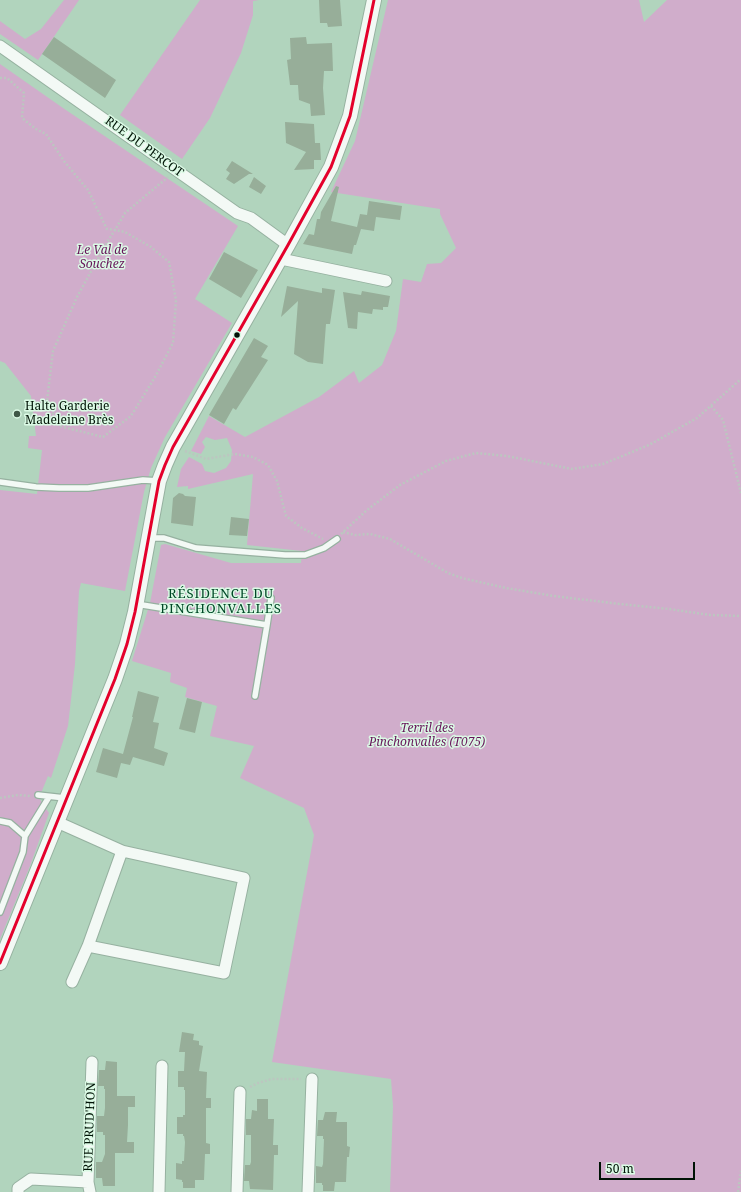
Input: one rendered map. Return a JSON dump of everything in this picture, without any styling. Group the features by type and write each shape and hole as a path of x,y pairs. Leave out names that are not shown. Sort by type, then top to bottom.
{"street":[{"path":"0,964 115,679 127,644 159,481 173,447 331,167 350,116 374,0"},
{"name":"RUE DU PERCOT","path":"0,46 236,213 251,218 284,252"},
{"path":"284,252 386,281"},
{"path":"57,822 122,851 244,878 224,973 88,946"},
{"path":"72,982 88,946 122,851"},
{"name":"RUE PRUD'HON","path":"89,1187 92,1062"},
{"path":"158,1192 162,1066"},
{"path":"308,1192 312,1079"},
{"path":"237,1192 240,1092"},
{"path":"18,1192 18,1188 31,1179 89,1187"}],"lane":[{"path":"0,482 36,487 88,488 143,480 159,481"},
{"path":"148,538 164,538 196,548 285,555 305,555 324,548 337,539"},
{"path":"255,696 271,598"},
{"path":"136,604 267,625"},
{"path":"38,795 67,798"},
{"path":"0,912 23,852 25,836 49,797"},
{"path":"0,821 10,823 25,836"}],"path":[{"path":"0,78 7,78 24,93 22,118 36,129 46,134 64,161 88,190 107,229 115,230 126,232 151,247 169,262 176,300 173,343 131,416 103,437 59,426 47,401 53,351 77,297 115,230 125,213 176,170"},
{"path":"173,447 206,459 235,454 253,457 268,465 277,481 286,516 302,528 323,539 337,539 367,510 400,485 446,461 476,453 507,456 572,469 603,464 649,445 697,418 741,379"},
{"path":"711,406 723,420 741,493"},
{"path":"343,532 355,535 370,534 390,539 448,573 462,578 506,588 554,596 710,615 741,616"},
{"path":"0,798 18,795 38,795"},
{"path":"240,1092 258,1083 272,1079 312,1079"},
{"path":"738,1192 741,1170"}],"green space":[{"path":"64,0 79,0 38,60 0,34 0,21 25,39 41,29"},
{"path":"200,0 259,0 253,1 253,15 241,53 210,118 182,159 120,115"},
{"name":"Terril des Pinchonvalles (T075)","path":"388,0 639,0 644,22 667,0 741,0 741,1192 390,1192 393,1106 391,1079 272,1062 314,835 304,808 240,778 254,746 210,736 217,706 185,697 187,688 170,682 171,673 132,661 150,603 161,545 165,544 231,563 301,563 302,551 247,545 253,474 188,489 188,486 177,487 181,469 189,457 202,464 205,471 214,473 226,468 231,461 232,450 227,438 215,440 206,437 202,442 205,447 201,454 191,451 209,416 245,437 319,397 354,371 359,383 382,365 396,331 403,279 421,282 427,264 441,263 456,248 440,214 440,209 331,192 355,141"},
{"name":"Le Val de Souchez","path":"0,64 238,226 195,299 232,323 165,437 151,468 144,492 125,591 81,583 79,591 75,664 68,726 51,778 48,776 39,798 49,813 30,866 0,939 0,490 37,494 42,450 28,448 29,436 36,436 31,396 5,363 0,361"}],"building":[{"path":"319,0 340,0 342,26 328,27 327,23 320,23"},
{"path":"54,37 116,80 105,98 42,54"},
{"path":"306,37 307,44 332,43 333,71 324,71 323,88 325,115 311,116 310,104 299,100 298,85 290,85 287,60 291,59 290,38"},
{"path":"285,122 314,124 315,143 320,143 321,160 314,160 314,169 294,170 306,152 286,143"},
{"path":"232,161 253,174 249,174 234,184 226,179 230,173 226,170"},
{"path":"254,177 266,186 261,194 249,187"},
{"path":"336,186 339,187 331,221 357,227 360,214 367,215 369,201 402,206 400,220 376,217 374,231 361,229 352,254 303,244 309,234 314,235 317,219 320,219 321,212"},
{"path":"224,252 258,270 241,298 209,279"},
{"path":"287,286 322,293 322,288 335,290 330,324 326,324 323,364 308,362 294,354 298,301 281,317"},
{"path":"362,291 390,296 388,307 383,307 383,310 373,309 372,314 358,312 357,329 348,328 343,292 361,295"},
{"path":"254,338 268,346 261,357 268,360 236,410 233,408 224,424 209,415"},
{"path":"179,493 185,496 196,497 193,526 171,523 173,498"},
{"path":"231,517 249,519 247,536 229,535"},
{"path":"138,691 159,697 153,722 159,723 154,748 168,753 164,766 133,757 130,765 121,763 117,778 96,772 103,748 123,754"},
{"path":"187,698 202,702 195,733 179,729"},
{"path":"182,1032 194,1034 193,1040 199,1041 199,1045 203,1046 199,1071 207,1072 206,1098 211,1098 211,1108 206,1108 206,1143 210,1144 210,1154 205,1154 204,1180 195,1180 195,1188 183,1188 182,1180 176,1179 176,1163 182,1164 182,1161 184,1161 185,1142 183,1134 177,1134 177,1117 183,1117 183,1115 185,1115 185,1090 184,1087 178,1087 178,1071 184,1071 185,1052 179,1052"},
{"path":"106,1061 117,1062 117,1096 135,1096 135,1107 128,1107 127,1142 134,1142 134,1153 115,1153 115,1186 103,1186 102,1178 96,1178 96,1162 102,1162 105,1154 105,1135 103,1135 103,1132 97,1132 97,1116 104,1116 105,1089 104,1086 98,1086 99,1070 105,1070"},
{"path":"257,1099 268,1099 268,1119 274,1119 273,1145 278,1145 278,1155 274,1155 273,1190 250,1189 249,1181 244,1181 245,1165 250,1165 251,1162 251,1135 246,1135 246,1119 251,1119 252,1110 257,1111"},
{"path":"325,1112 337,1112 336,1122 347,1122 347,1146 350,1147 349,1157 347,1157 346,1182 335,1182 334,1191 323,1191 322,1183 316,1183 316,1166 322,1167 323,1164 324,1139 323,1136 317,1136 318,1120 323,1120"}],"transit line":[{"path":"0,963 115,679 127,644 135,612 159,481 165,465 173,447 331,167 350,116 374,0"}],"place":[{"name":"Halte Garderie Madeleine Brès","path":"17,414"}],"district":[{"name":"RÉSIDENCE DU PINCHONVALLES","path":"221,602"}]}
